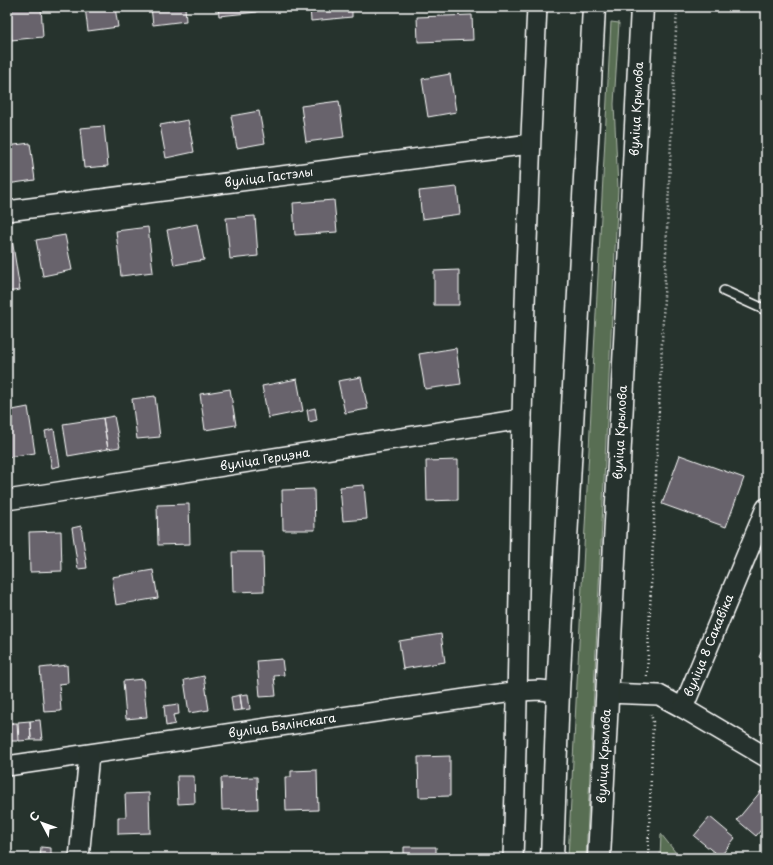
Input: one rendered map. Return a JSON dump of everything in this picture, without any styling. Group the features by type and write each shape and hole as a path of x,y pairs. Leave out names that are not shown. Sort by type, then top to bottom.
{"main road":[{"path":"552,858 558,692 594,7"},
{"name":"вуліца Крылова","path":"599,858 606,693 642,7"}],"street":[{"path":"513,858 519,691 522,419 530,144 537,7"},
{"name":"вуліца Гастэлы","path":"7,211 530,144"},
{"name":"вуліца Герцэна","path":"7,500 522,419"},
{"name":"вуліца 8 Сакавіка","path":"606,693 659,694 683,708 766,508"},
{"name":"вуліца Бялінскага","path":"7,766 89,756 519,691 540,690 558,692"},
{"path":"683,708 766,757"},
{"path":"79,858 89,756"}],"lane":[{"path":"724,291 766,310"}],"path":[{"path":"648,858 653,722 646,693 658,398 677,7"}],"green space":[{"path":"611,22 619,23 614,104 618,188 586,858 568,858"},
{"path":"661,834 680,858 660,858"}],"building":[{"path":"9,7 41,7 43,37 11,40"},
{"path":"85,7 115,7 118,27 88,31"},
{"path":"151,7 185,7 186,21 153,25"},
{"path":"218,7 256,7 257,12 219,16"},
{"path":"310,7 352,7 352,17 311,21"},
{"path":"472,15 473,40 418,42 417,17"},
{"path":"450,74 456,112 428,117 422,79"},
{"path":"339,101 344,137 306,142 301,106"},
{"path":"259,111 265,143 237,148 231,116"},
{"path":"188,120 194,152 166,158 160,125"},
{"path":"104,126 108,166 84,168 80,128"},
{"path":"30,143 35,180 7,184 7,146"},
{"path":"457,187 460,214 422,219 419,191"},
{"path":"334,200 337,232 295,235 293,203"},
{"path":"255,216 258,256 230,259 226,218"},
{"path":"197,224 204,260 174,265 167,230"},
{"path":"148,227 153,272 121,276 116,231"},
{"path":"65,235 72,270 43,276 36,240"},
{"path":"12,239 20,290 7,292 7,240"},
{"path":"459,270 459,305 434,305 434,271"},
{"path":"456,348 461,384 425,389 419,354"},
{"path":"361,377 368,409 345,413 338,381"},
{"path":"297,379 303,411 268,418 262,386"},
{"path":"230,389 236,425 205,430 200,394"},
{"path":"155,396 160,437 137,439 132,399"},
{"path":"28,407 35,453 7,457 7,411"},
{"path":"315,408 317,420 309,422 307,410"},
{"path":"114,416 120,447 108,449 103,418"},
{"path":"103,418 108,449 68,456 63,424"},
{"path":"54,429 60,466 52,468 45,431"},
{"path":"680,455 744,478 726,527 662,504"},
{"path":"458,460 458,500 427,501 426,461"},
{"path":"364,485 367,519 343,521 340,487"},
{"path":"314,489 315,530 283,530 282,490"},
{"path":"189,504 190,544 158,545 157,505"},
{"path":"81,526 87,568 78,569 72,528"},
{"path":"61,531 62,571 30,572 29,532"},
{"path":"232,552 263,552 264,591 233,592"},
{"path":"153,570 158,598 116,605 112,577"},
{"path":"441,634 445,662 403,669 399,641"},
{"path":"766,642 766,661 759,657"},
{"path":"282,659 284,675 274,676 276,696 260,697 257,661"},
{"path":"67,665 68,683 59,684 61,711 44,712 40,668"},
{"path":"204,676 209,710 189,713 184,680"},
{"path":"143,679 147,717 126,719 123,681"},
{"path":"248,694 250,709 242,710 240,695"},
{"path":"240,695 242,710 233,711 231,697"},
{"path":"178,704 179,714 173,715 175,724 166,726 164,706"},
{"path":"40,720 42,740 31,740 30,721"},
{"path":"30,721 31,740 19,741 18,722"},
{"path":"7,723 17,723 18,741 8,741"},
{"path":"450,756 450,796 419,797 418,757"},
{"path":"317,770 318,810 286,811 285,777 291,777 291,771"},
{"path":"177,776 194,776 195,803 178,804"},
{"path":"257,777 258,809 222,810 221,778"},
{"path":"761,791 766,795 766,824 756,836 737,820"},
{"path":"149,793 150,833 118,834 118,817 126,817 125,794"},
{"path":"710,817 735,838 720,857 694,836"},
{"path":"41,847 51,848 51,855 59,856 59,858 40,858"},
{"path":"404,847 436,847 436,858 404,858"}]}
